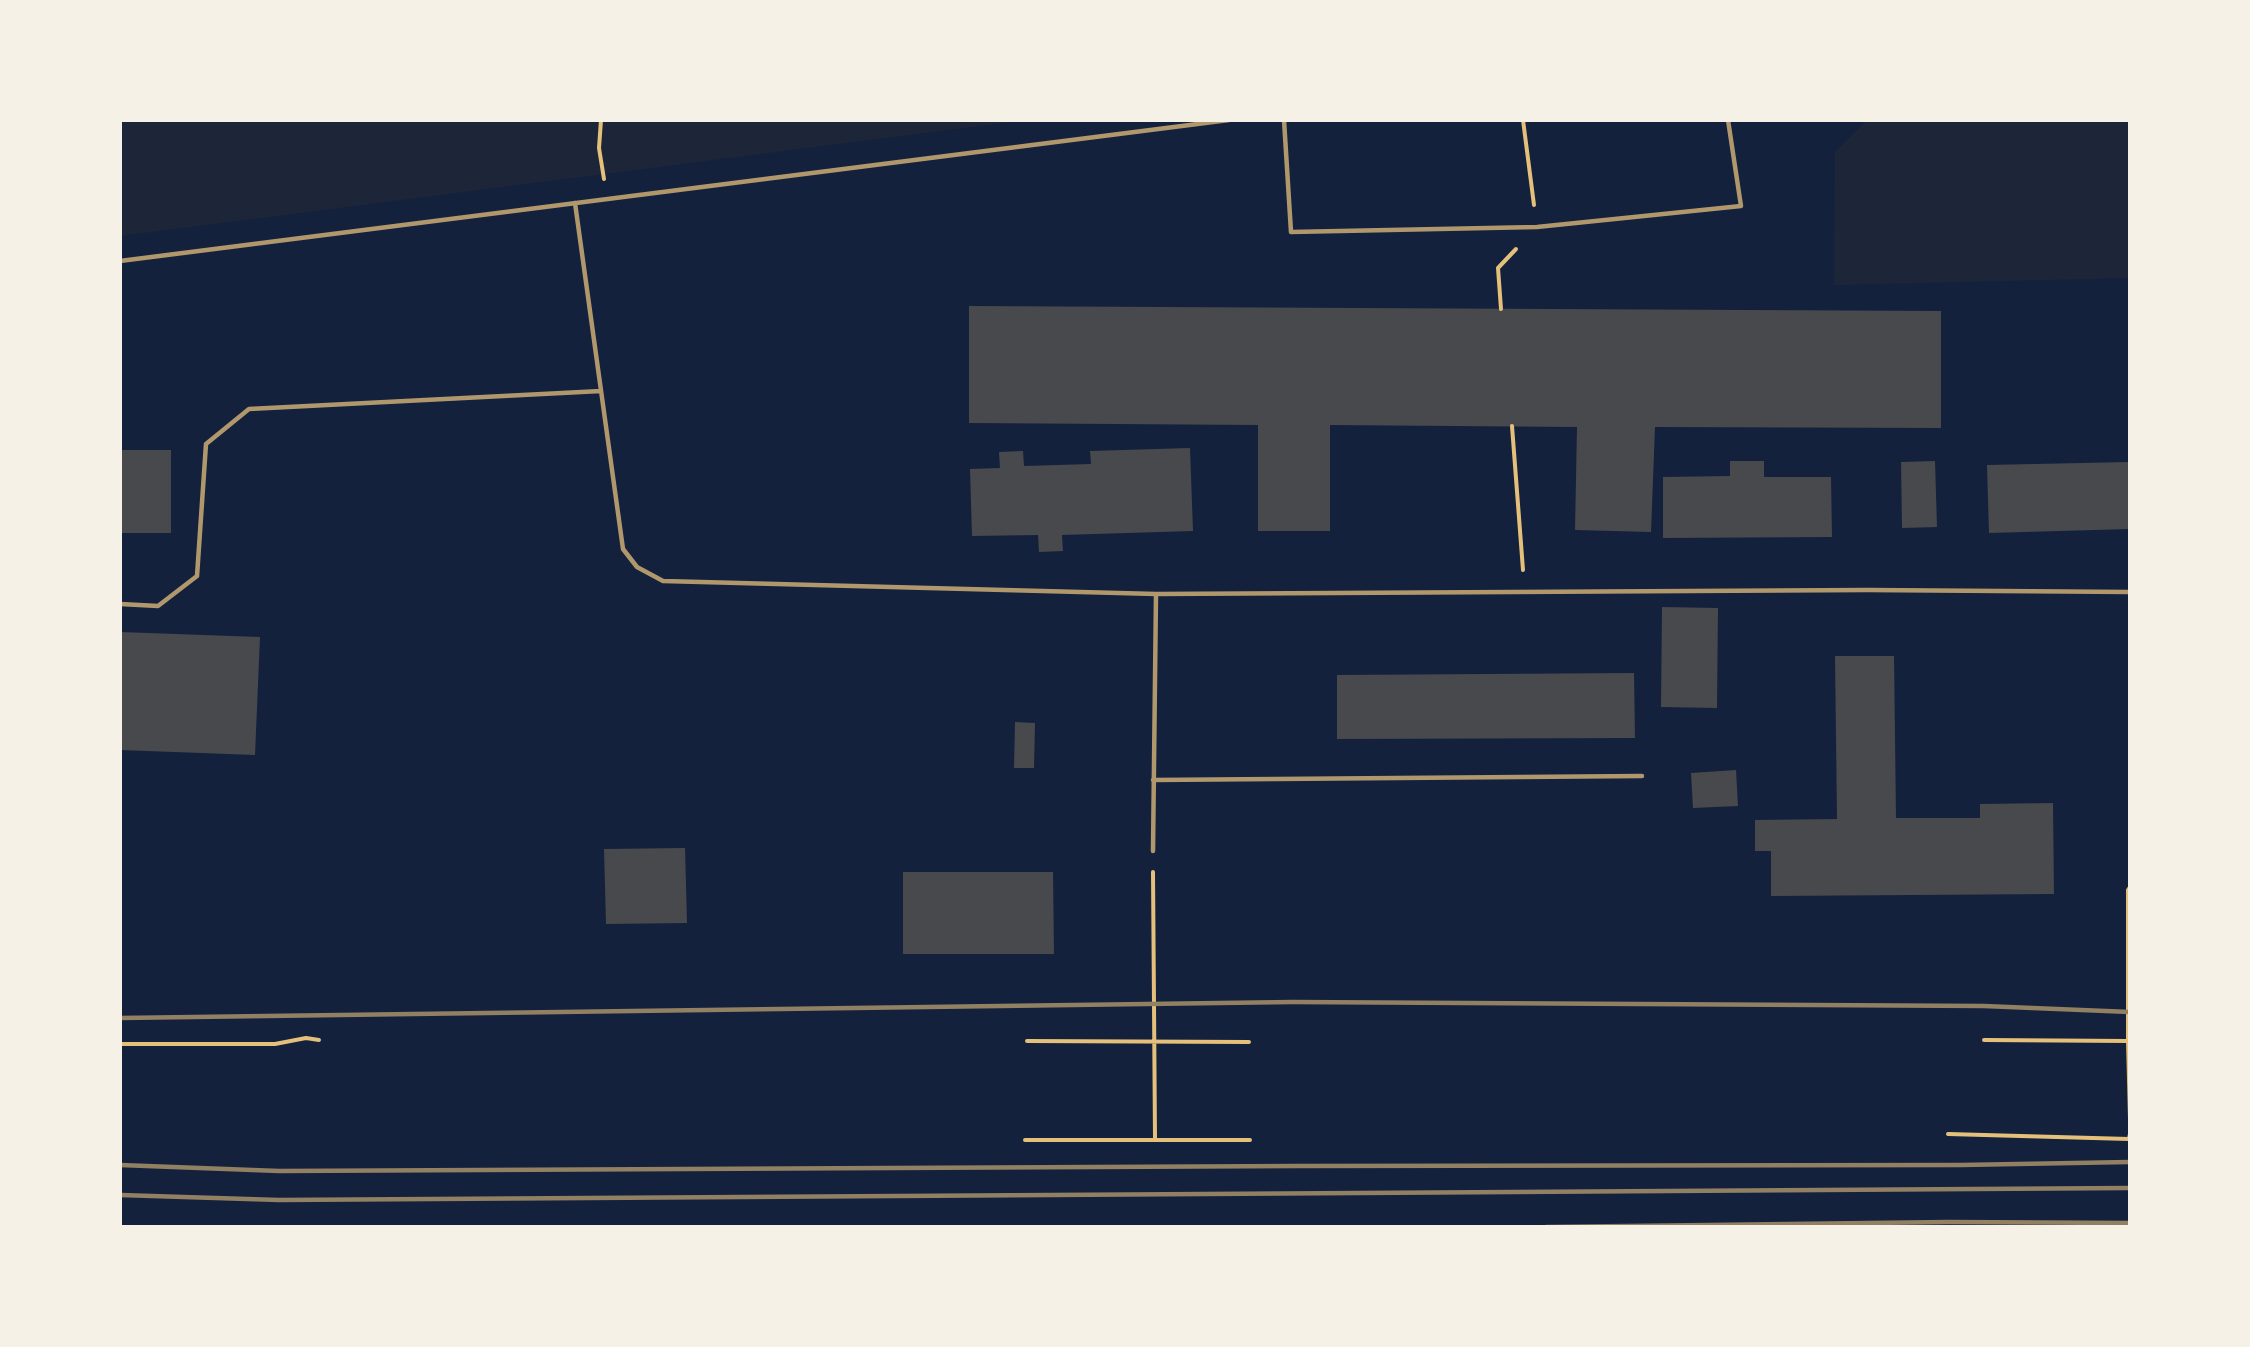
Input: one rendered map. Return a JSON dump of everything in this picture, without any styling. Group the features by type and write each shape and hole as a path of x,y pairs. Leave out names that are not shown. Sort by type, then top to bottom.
{"lane":[{"path":"120,261 1229,120"},
{"path":"1284,120 1291,232 1537,226 1741,206 1728,120"},
{"path":"575,203 623,549 637,567 663,581 1156,594 1868,590 2130,592"},
{"path":"120,604 158,606 197,576 206,444 249,409 601,391"},
{"path":"1153,851 1156,594"},
{"path":"1153,780 1642,776"}],"path":[{"path":"601,120 598,148 608,199"},
{"path":"1501,309 1497,268 1537,226 1523,120"},
{"path":"1512,426 1524,592"},
{"path":"1153,876 1155,1138"},
{"path":"2129,889 2130,1119"},
{"path":"120,1044 275,1044 306,1038 319,1040"},
{"path":"1984,1040 2128,1041"},
{"path":"1027,1041 1249,1042"},
{"path":"1948,1134 2129,1139 2130,1134"},
{"path":"1025,1140 1155,1138 1250,1140"}],"shaded area":[{"path":"120,120 1026,120 120,236"},
{"path":"1867,120 2130,120 2130,278 1834,285 1835,152"}],"building":[{"path":"969,306 1941,311 1941,428 1655,427 1651,532 1575,530 1577,427 1330,425 1330,531 1258,531 1258,425 969,423"},
{"path":"1190,448 1193,531 1062,535 1063,551 1039,552 1038,535 972,536 970,469 1000,468 999,452 1023,451 1024,466 1091,464 1090,451"},
{"path":"120,450 171,450 171,533 120,533"},
{"path":"1730,461 1764,461 1764,477 1831,477 1832,537 1663,538 1663,477 1730,476"},
{"path":"1935,461 1937,527 1902,528 1901,462"},
{"path":"2130,462 2130,529 1989,533 1987,465"},
{"path":"1662,607 1718,608 1717,708 1661,707"},
{"path":"120,632 260,637 255,755 120,750"},
{"path":"1835,656 1894,656 1896,818 1980,818 1980,804 2053,803 2054,894 1771,896 1771,851 1755,851 1755,820 1837,819"},
{"path":"1634,673 1635,738 1337,739 1337,675"},
{"path":"1015,722 1035,723 1034,768 1014,768"},
{"path":"1736,770 1738,806 1693,808 1691,773"},
{"path":"685,848 687,923 606,924 604,849"},
{"path":"903,872 1053,872 1054,954 903,954"}],"railway":[{"path":"120,1018 1293,1002 1984,1006 2130,1012"},
{"path":"120,1165 279,1171 1961,1165 2130,1162"},
{"path":"120,1195 279,1200 2130,1188"},
{"path":"1546,1227 1949,1222 2130,1223"}]}
